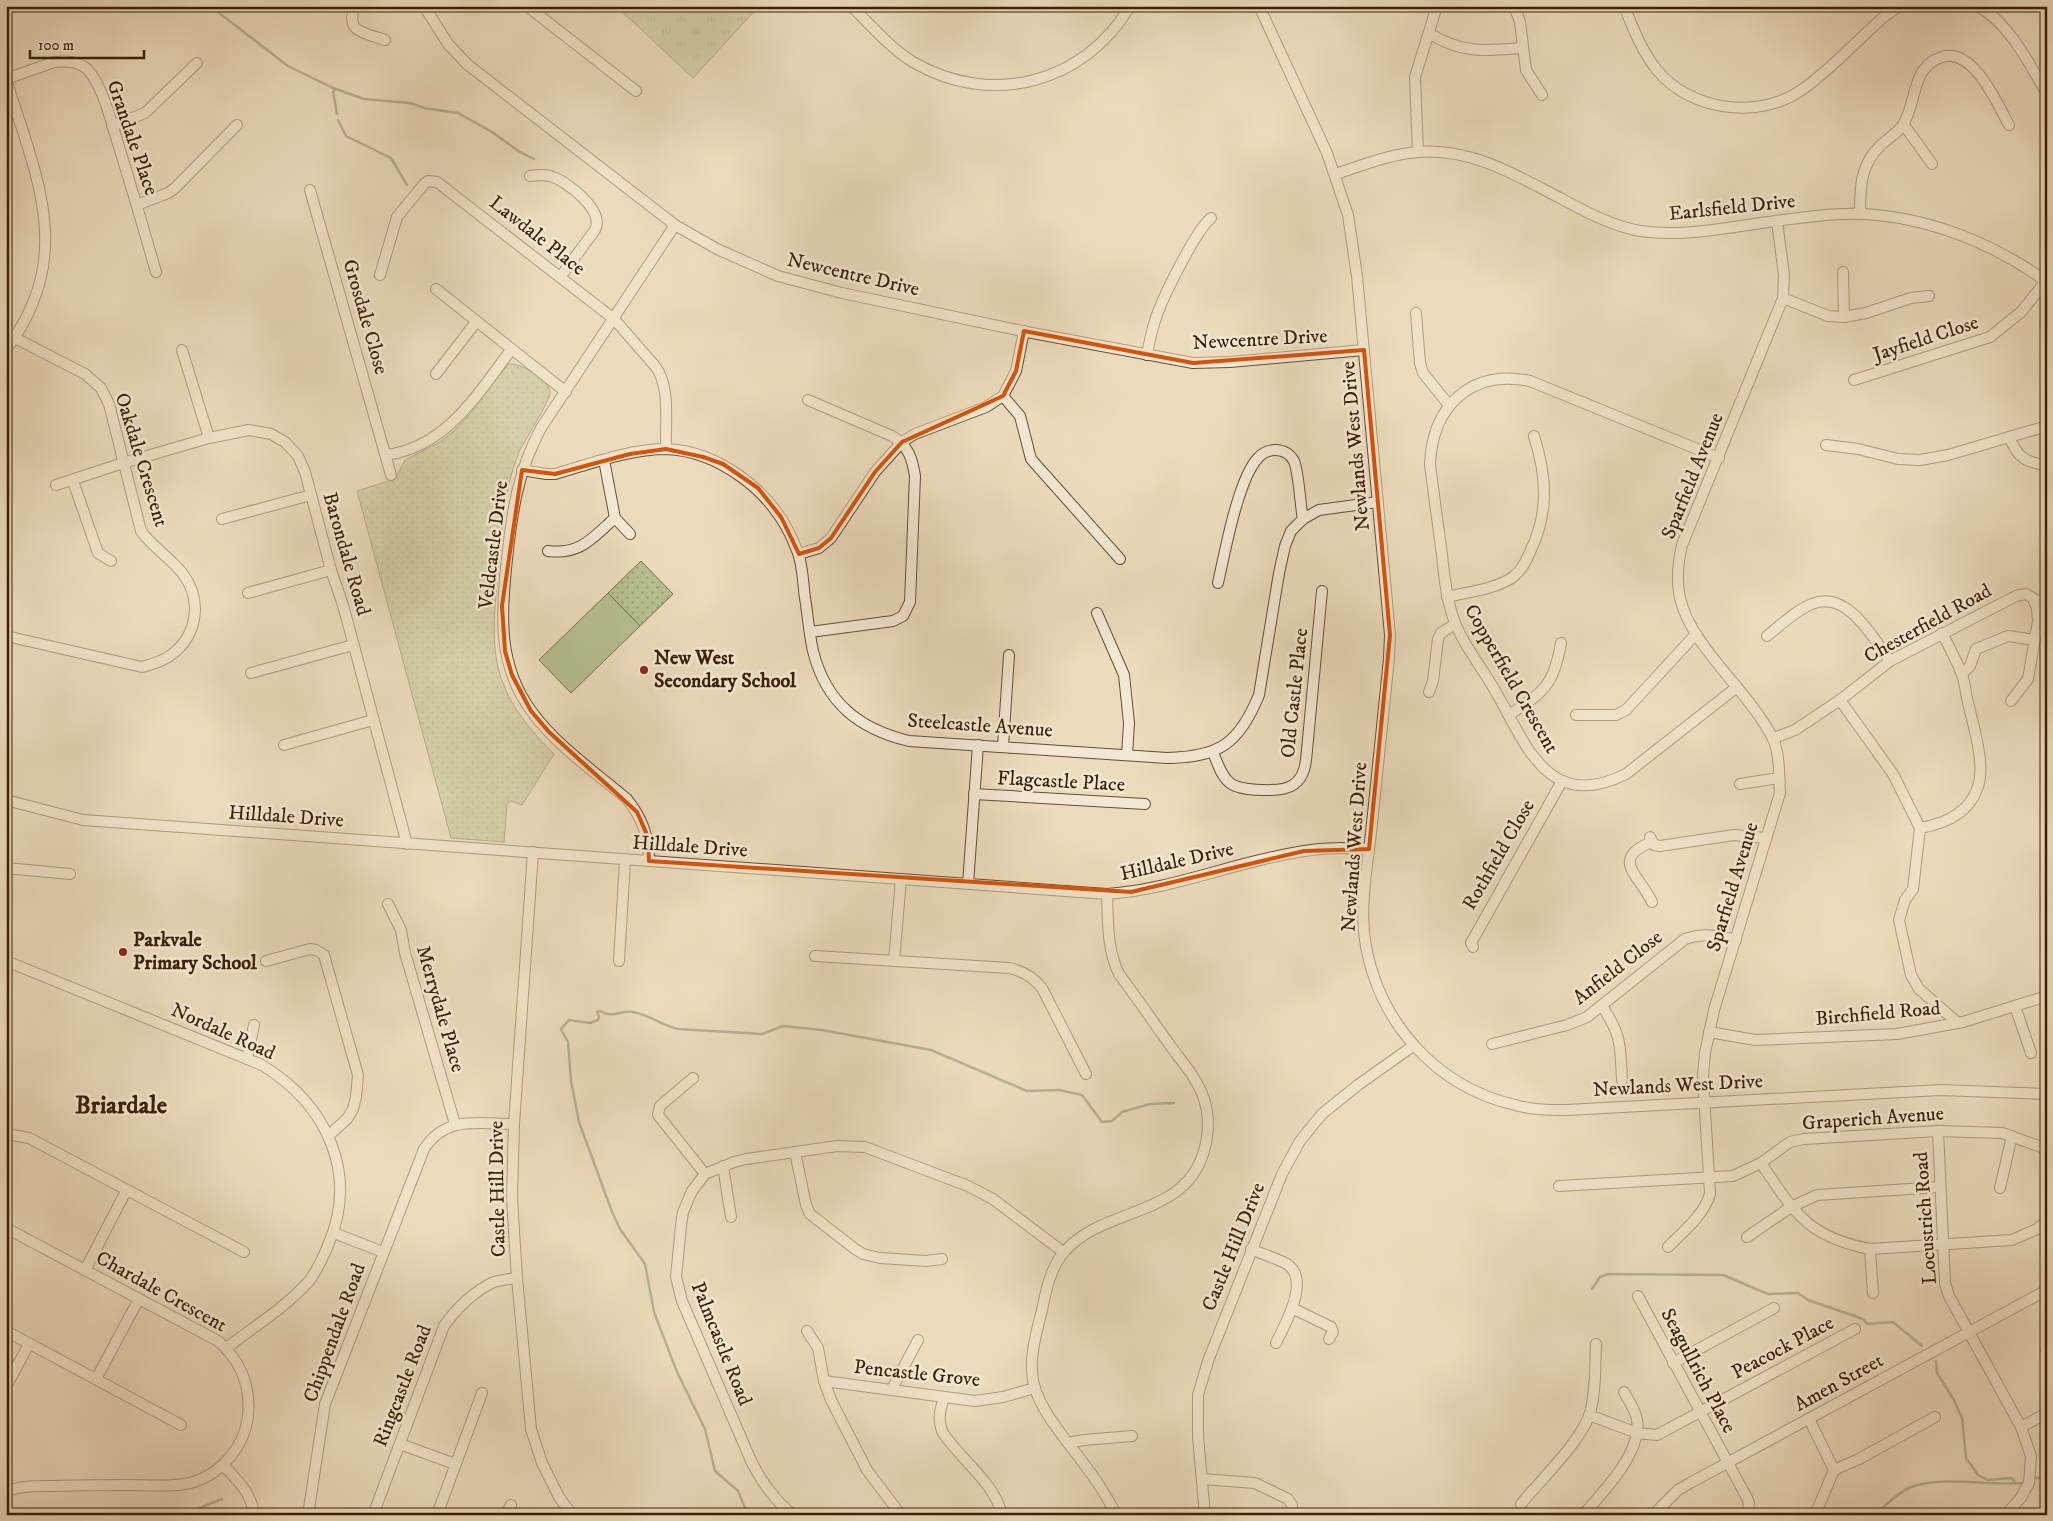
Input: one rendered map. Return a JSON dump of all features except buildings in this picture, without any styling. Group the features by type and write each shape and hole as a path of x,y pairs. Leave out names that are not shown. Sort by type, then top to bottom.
{"street":[{"path":"354,6 352,21 354,26 358,30 386,40"},
{"name":"Newcentre Drive","path":"424,6 448,44 468,65 675,225 750,265 804,284 1024,331 1193,363 1230,362 1364,350"},
{"path":"526,6 636,91"},
{"path":"852,6 893,46 913,62 938,74 962,82 987,86 1033,81 1068,67 1096,49 1118,26 1130,6"},
{"name":"Newlands West Drive","path":"1259,6 1328,153 1348,215 1352,238 1388,610 1389,659 1364,903 1365,945 1378,990 1397,1025 1413,1046 1440,1070 1461,1085 1488,1096 1529,1108 1568,1110 1941,1090 2047,1094"},
{"path":"1418,152 1415,77 1437,6"},
{"path":"1514,6 1520,22 1526,70 1542,95"},
{"path":"1624,6 1639,42 1658,71 1677,88 1699,100 1712,104 1756,108 1799,92 1886,15 1900,6"},
{"path":"1977,6 1994,18 2007,31 2047,94"},
{"path":"1429,33 1443,42 1463,49 1481,51 1523,48"},
{"path":"1860,214 1860,183 1865,167 1879,147 1904,125 1920,76 1925,68 1934,60 1949,55 1962,58 1972,64 2009,125"},
{"name":"Grandale Place","path":"6,79 54,62 71,61 80,64 88,70 98,86 112,126 156,272"},
{"path":"112,126 145,113 197,63"},
{"path":"6,79 38,183 46,217 46,248 43,273 29,316 6,350"},
{"path":"137,205 168,193 175,188 238,125"},
{"path":"1904,125 1932,164"},
{"name":"Earlsfield Drive","path":"1336,174 1373,162 1418,152 1445,153 1483,160 1609,222 1638,230 1666,234 1860,214 1897,218 1933,226 1970,239 2025,266 2046,282"},
{"path":"530,176 552,176 594,209 597,216 598,221 595,230 560,276"},
{"name":"Lawdale Place","path":"380,275 381,265 400,213 424,184 428,181 437,182 614,319 655,366 663,380 666,449"},
{"name":"Grosdale Close","path":"310,190 391,475"},
{"path":"1147,355 1155,319 1165,297 1199,231 1211,218"},
{"name":"Sparfield Avenue","path":"1668,1248 1708,1203 1710,1178 1703,1076 1709,1032 1765,838 1780,793 1774,738 1755,709 1696,634 1680,598 1678,562 1682,545 1783,298 1784,275 1778,221"},
{"name":"Veldcastle Drive","path":"649,861 648,837 637,812 627,799 549,732 531,711 520,694 505,651 502,606 516,490 530,449 541,428 675,225"},
{"path":"1843,272 1844,316"},
{"name":"Jayfield Close","path":"1854,380 1990,337 2021,312 2046,282"},
{"path":"436,289 566,392"},
{"path":"1783,298 1828,316 1844,316 1866,313 1911,298 1929,296"},
{"path":"1416,313 1420,363 1424,373 1449,405"},
{"path":"436,374 476,322"},
{"path":"799,554 819,548 831,538 874,472 902,442 915,434 986,407 1003,396 1016,370 1024,331"},
{"name":"Oakdale Crescent","path":"6,636 142,667 157,663 170,655 186,639 196,613 193,595 184,575 149,542 141,531 123,463 122,452 108,404 101,388 85,374 15,338"},
{"path":"182,350 208,438"},
{"path":"386,455 400,453 423,444 446,430 512,350"},
{"name":"Copperfield Crescent","path":"1719,458 1530,381 1514,378 1497,378 1475,386 1449,405 1436,428 1431,446 1430,465 1447,597 1455,624 1524,742 1539,765 1549,774 1562,781 1591,786 1614,780 1626,774 1737,687"},
{"path":"1003,396 1020,416 1031,459 1120,559"},
{"path":"808,400 902,442 913,460 915,476 910,602 903,616 893,621 810,632"},
{"path":"1826,444 1858,449 1898,459 1920,460 1948,455 2047,426"},
{"name":"Barondale Road","path":"56,485 208,438 249,430 264,432 286,442 298,456 306,472 372,720 382,749 408,844"},
{"path":"1447,597 1503,583 1514,576 1523,566 1538,536 1545,508 1540,456 1534,436"},
{"path":"2009,438 2017,454 2027,462 2047,466"},
{"name":"Steelcastle Avenue","path":"522,470 555,474 630,454 666,449 703,457 722,464 758,488 781,517 799,554 813,651 825,683 836,701 856,720 889,736 910,741 1126,756 1192,758 1213,752 1230,742 1242,730 1259,695 1285,546 1291,531 1303,518"},
{"path":"1218,583 1240,496 1254,463 1259,456 1275,450 1288,454 1292,458 1297,474 1303,518 1319,510 1337,506 1378,502"},
{"path":"604,460 615,518 630,534"},
{"path":"73,481 98,553 111,561"},
{"path":"222,519 311,494"},
{"path":"548,551 570,552 581,547 615,518"},
{"path":"248,593 331,570"},
{"name":"Old Castle Place","path":"1213,752 1228,782 1236,787 1248,790 1282,789 1293,785 1300,776 1305,768 1322,591"},
{"name":"Chesterfield Road","path":"1774,738 1795,730 1840,700 1890,661 1942,633 2016,596 2026,594 2034,601"},
{"path":"1767,636 1810,604 1821,600 1848,608 1890,661"},
{"path":"2011,701 2028,679 2038,621 2034,601 2047,600"},
{"path":"1097,613 1124,675 1128,713 1126,756"},
{"path":"1429,692 1433,681 1438,639 1442,633 1455,624"},
{"path":"1920,828 1940,825 1956,816 1977,790 1980,778 1980,766 1962,674 1942,633"},
{"path":"1576,715 1616,714 1626,710 1696,634"},
{"path":"1962,674 1970,666 1976,649 2008,636 2035,640"},
{"path":"1509,715 1532,700 1553,676 1562,643"},
{"path":"251,673 353,645"},
{"path":"1003,746 1009,655"},
{"path":"1840,700 1893,774 1920,828 1914,890 1905,900 1899,920 1911,974 1919,989 1958,1023"},
{"path":"284,745 372,720"},
{"path":"968,884 978,745"},
{"path":"1740,784 1779,778"},
{"name":"Rothfield Close","path":"1474,947 1471,944 1484,916 1562,781"},
{"name":"Flagcastle Place","path":"974,794 1145,804"},
{"name":"Hilldale Drive","path":"6,800 83,820 1107,894 1155,888 1304,851 1333,848 1369,849"},
{"path":"1652,902 1630,868 1630,860 1636,849 1651,839 1654,845 1660,846 1734,835 1765,838"},
{"name":"Castle Hill Drive","path":"533,852 514,1124 512,1198 517,1278 531,1429 542,1463 559,1497 572,1515"},
{"path":"620,961 625,860"},
{"path":"6,868 70,874"},
{"path":"894,961 901,879"},
{"path":"1107,894 1108,928 1113,962 1119,974 1193,1077 1204,1098 1208,1124 1202,1158 1195,1171 1176,1192 1154,1205 1085,1234 1063,1252 1047,1286 1032,1354 1035,1388 1047,1413 1110,1502 1116,1515"},
{"name":"Merrydale Place","path":"388,904 401,930 405,953 455,1124"},
{"name":"Anfield Close","path":"1492,1044 1578,1021 1602,1006 1685,939 1704,934 1718,935 1736,940"},
{"path":"266,960 310,950 316,950 324,955 358,1075 353,1109 347,1119 328,1136"},
{"path":"815,956 1008,968 1025,973 1042,988 1086,1074"},
{"name":"Nordale Road","path":"6,961 247,1059 280,1076 302,1096 316,1114 328,1136 339,1179 339,1202 334,1233 320,1265 309,1281 277,1310 226,1348"},
{"name":"Birchfield Road","path":"1709,1032 1755,1040 1897,1034 1958,1023 2047,996"},
{"path":"1602,1006 1618,1032 1621,1049 1622,1080"},
{"path":"2015,1006 2031,1053"},
{"path":"247,1059 254,1025"},
{"name":"Castle Hill Drive","path":"1205,1515 1197,1411 1198,1395 1208,1361 1251,1248 1282,1174 1300,1140 1328,1109 1413,1046"},
{"path":"693,1078 660,1106 658,1115 705,1174 746,1159 837,1146 865,1147 968,1186 993,1199 1063,1252"},
{"path":"455,1124 514,1124"},
{"name":"Chippendale Road","path":"308,1515 326,1404 383,1252 424,1149 436,1134 455,1124"},
{"name":"Graperich Avenue","path":"1559,1186 1733,1176 1761,1163 1790,1142 1804,1139 1938,1131 2002,1133 2047,1149"},
{"name":"Locustrich Road","path":"1938,1131 1945,1283 1949,1296 2021,1427 2031,1456 2029,1483 2020,1499 2005,1515"},
{"path":"6,1134 29,1138 244,1252"},
{"path":"2000,1188 2012,1136"},
{"path":"795,1152 806,1205 810,1214 855,1249 863,1254 880,1258 926,1261 942,1259"},
{"path":"1761,1163 1791,1207 1803,1221 1816,1230 1851,1245 1870,1249 2012,1240 2037,1229 2047,1221"},
{"path":"724,1166 731,1217"},
{"name":"Palmcastle Road","path":"705,1174 692,1191 683,1212 678,1248 677,1286 752,1463 765,1487 792,1515"},
{"path":"1747,1237 1791,1207 1817,1195 1940,1187"},
{"path":"85,1270 126,1191"},
{"name":"Chardale Crescent","path":"6,1228 196,1329 226,1348 244,1378 249,1406 243,1434 238,1446 223,1465 203,1477 184,1484 32,1486 6,1492"},
{"name":"Chippendale Road","path":"334,1233 383,1252"},
{"path":"1251,1248 1288,1265 1295,1276 1297,1287 1292,1308 1276,1343"},
{"path":"1870,1249 1873,1293"},
{"name":"Ringcastle Road","path":"373,1515 438,1338 449,1320 482,1289 492,1283 517,1278"},
{"name":"Amen Street","path":"1653,1515 1678,1490 2047,1290"},
{"name":"Seagullrich Place","path":"1638,1296 1747,1498 1749,1503 1747,1515"},
{"path":"96,1379 139,1299"},
{"path":"1292,1308 1331,1327 1333,1332 1329,1339"},
{"path":"1673,1363 1774,1308"},
{"name":"Peacock Place","path":"1637,1433 1656,1434 1855,1329"},
{"path":"807,1330 818,1348 824,1381 831,1400 867,1470 901,1515"},
{"path":"6,1331 181,1424"},
{"path":"892,1389 918,1340"},
{"path":"6,1387 29,1344"},
{"path":"1521,1504 1578,1435 1589,1415 1594,1396 1596,1344"},
{"name":"Pencastle Grove","path":"824,1381 975,1401 1002,1397 1035,1388"},
{"path":"1583,1515 1621,1470 1637,1433 1637,1418 1624,1392"},
{"path":"437,1515 482,1393"},
{"path":"944,1397 939,1413 943,1433 992,1492 1002,1515"},
{"path":"2021,1427 2047,1413"},
{"path":"1589,1415 1637,1433"},
{"path":"1815,1515 1834,1470 1854,1462 1935,1417"},
{"path":"1809,1420 1834,1470"},
{"path":"1068,1444 1084,1440 1132,1436"},
{"path":"400,1444 455,1464"},
{"path":"223,1465 244,1488 252,1505 254,1515"},
{"path":"1202,1478 1255,1483 1288,1499 1292,1505 1291,1515"}],"highlighted area":[{"path":"1024,331 1193,363 1364,350 1390,635 1369,849 1304,851 1131,892 649,861 648,837 637,812 549,732 531,711 512,675 505,651 502,606 522,470 555,474 630,454 666,449 703,457 723,464 758,488 781,517 799,554 819,548 831,538 875,472 902,442 1003,396 1016,371"}],"green space":[{"path":"616,6 759,6 693,78"},
{"path":"508,364 513,364 533,372 544,382 550,392 542,412 519,452 508,489 502,528 494,639 497,662 503,684 514,706 531,729 554,754 522,805 511,801 507,804 504,842 451,838 357,491 395,479 405,460 440,442 454,431 470,414"},
{"path":"641,561 673,594 640,626 608,593"},
{"path":"608,593 640,626 571,693 539,660"}],"waterway":[{"path":"210,6 288,66 333,88 364,99 410,103 424,108 458,113 534,159"},
{"path":"335,89 333,92 337,114"},
{"path":"338,120 346,136 391,158 407,185"},
{"path":"752,1515 745,1508 738,1491 715,1471 705,1429 677,1372 654,1312 645,1264 620,1229 612,1212 579,1122 571,1081 568,1042 561,1029 569,1020 590,1023 598,1020 597,1012 600,1011 609,1014 633,1012 678,1029 762,1034 783,1026 822,1030 931,1050 1027,1091 1059,1090 1082,1095 1102,1122 1112,1121 1122,1112 1150,1104 1174,1103"},
{"path":"1592,1289 1600,1277 1608,1274 1723,1275 1768,1294 1798,1293 1808,1300 1864,1320 1867,1324 1893,1322 1922,1346"},
{"path":"1936,1361 1937,1373 1954,1400 1962,1418 1966,1458 1978,1475 1988,1480 2011,1478 2016,1483"},
{"path":"2035,1478 2047,1478"},
{"path":"1877,1515 1899,1494 1914,1486 1927,1483 1954,1481 2023,1483"},
{"path":"177,1515 222,1499"}],"place":[{"name":"New West Secondary School","path":"644,670"},
{"name":"Parkvale Primary School","path":"123,952"}],"district":[{"name":"Briardale","path":"121,1105"}]}
